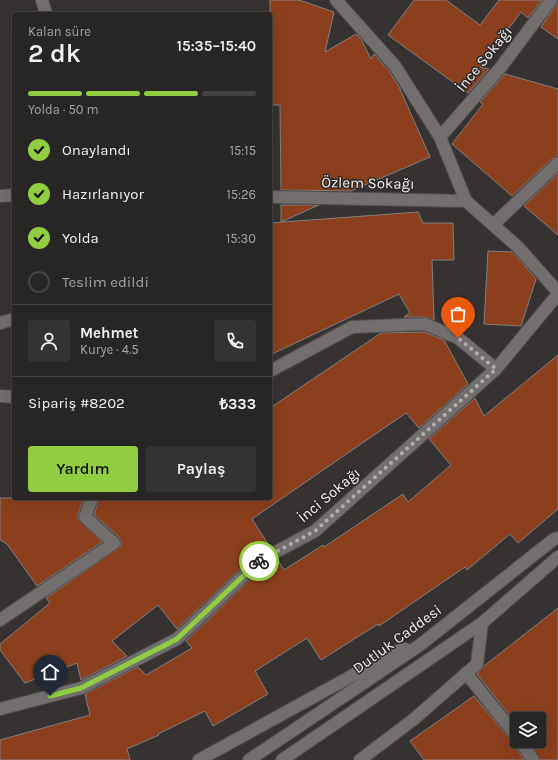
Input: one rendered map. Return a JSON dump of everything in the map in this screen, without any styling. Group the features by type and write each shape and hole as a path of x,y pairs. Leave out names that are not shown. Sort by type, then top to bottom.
{"street":[{"path":"42,0 45,12"},
{"path":"336,0 395,66 440,136 466,201 518,247 558,293"},
{"name":"İnce Sokağı","path":"440,136 501,67 551,0"},
{"path":"493,225 558,163"},
{"path":"0,196 12,195"},
{"name":"Özlem Sokağı","path":"272,197 466,201"},
{"name":"İnci Sokağı","path":"0,709 81,688 177,639 259,561 315,531 496,369 558,293"},
{"path":"0,323 12,320"},
{"path":"272,370 352,327 425,324 458,338 496,369"},
{"path":"0,396 12,398"},
{"path":"0,620 114,543 86,517 91,500"},
{"name":"Dutluk Caddesi","path":"249,760 420,645 554,539 558,538"},
{"path":"282,760 482,623 558,557"},
{"path":"360,760 414,719 477,664 482,623"},
{"path":"199,760 397,651 420,645"},
{"path":"466,673 510,728"},
{"path":"525,748 533,760"}],"building":[{"path":"270,0 299,0 334,12 325,52 356,34 361,39 371,59 374,54 389,71 399,87 430,157 351,191 281,190 280,105 272,105 272,12 270,12"},
{"path":"414,0 446,0 480,25 499,0 542,0 528,18 521,12 480,67 489,69 468,93 388,35"},
{"path":"558,2 558,39 541,27"},
{"path":"505,74 558,89 558,156 553,158 512,196 452,144 483,104 480,102"},
{"path":"558,173 558,235 524,206"},
{"path":"281,205 319,205 281,222"},
{"path":"418,212 423,223 453,223 454,260 432,260 434,320 425,317 404,317 410,313 399,294 272,354 272,223"},
{"path":"488,251 513,252 536,279 521,326 484,324"},
{"path":"424,332 444,340 468,384 419,428 406,413 252,519 270,547 254,556 177,629 158,605 112,641 127,656 81,680 77,663 25,683 0,650 0,644 50,603 46,598 121,546 119,537 94,515 98,500 272,500 272,407 381,333"},
{"path":"558,355 558,509 518,543 510,534 467,570 465,567 379,626 378,624 321,660 307,638 255,671 268,694 213,726 205,711 158,734 159,735 127,749 130,760 0,760 0,740 90,715 85,694 138,667 146,675 192,648 186,641 263,567 278,560 284,570 323,545 324,547 403,494 408,502 451,465 429,439 475,398 484,416"},
{"path":"0,498 12,498 12,500 83,500 78,514 78,519 102,542 37,586 7,544 0,540"},
{"path":"558,608 558,760 540,760 533,748 546,748 546,712 510,712 510,716 477,674 484,666"},
{"path":"474,696 510,739 510,748 516,748 524,760 424,760 410,741"}],"way so far":[{"path":"259,561 315,531 496,369 458,338"}],"route":[{"path":"50,696 81,688 177,639 259,561"}]}
